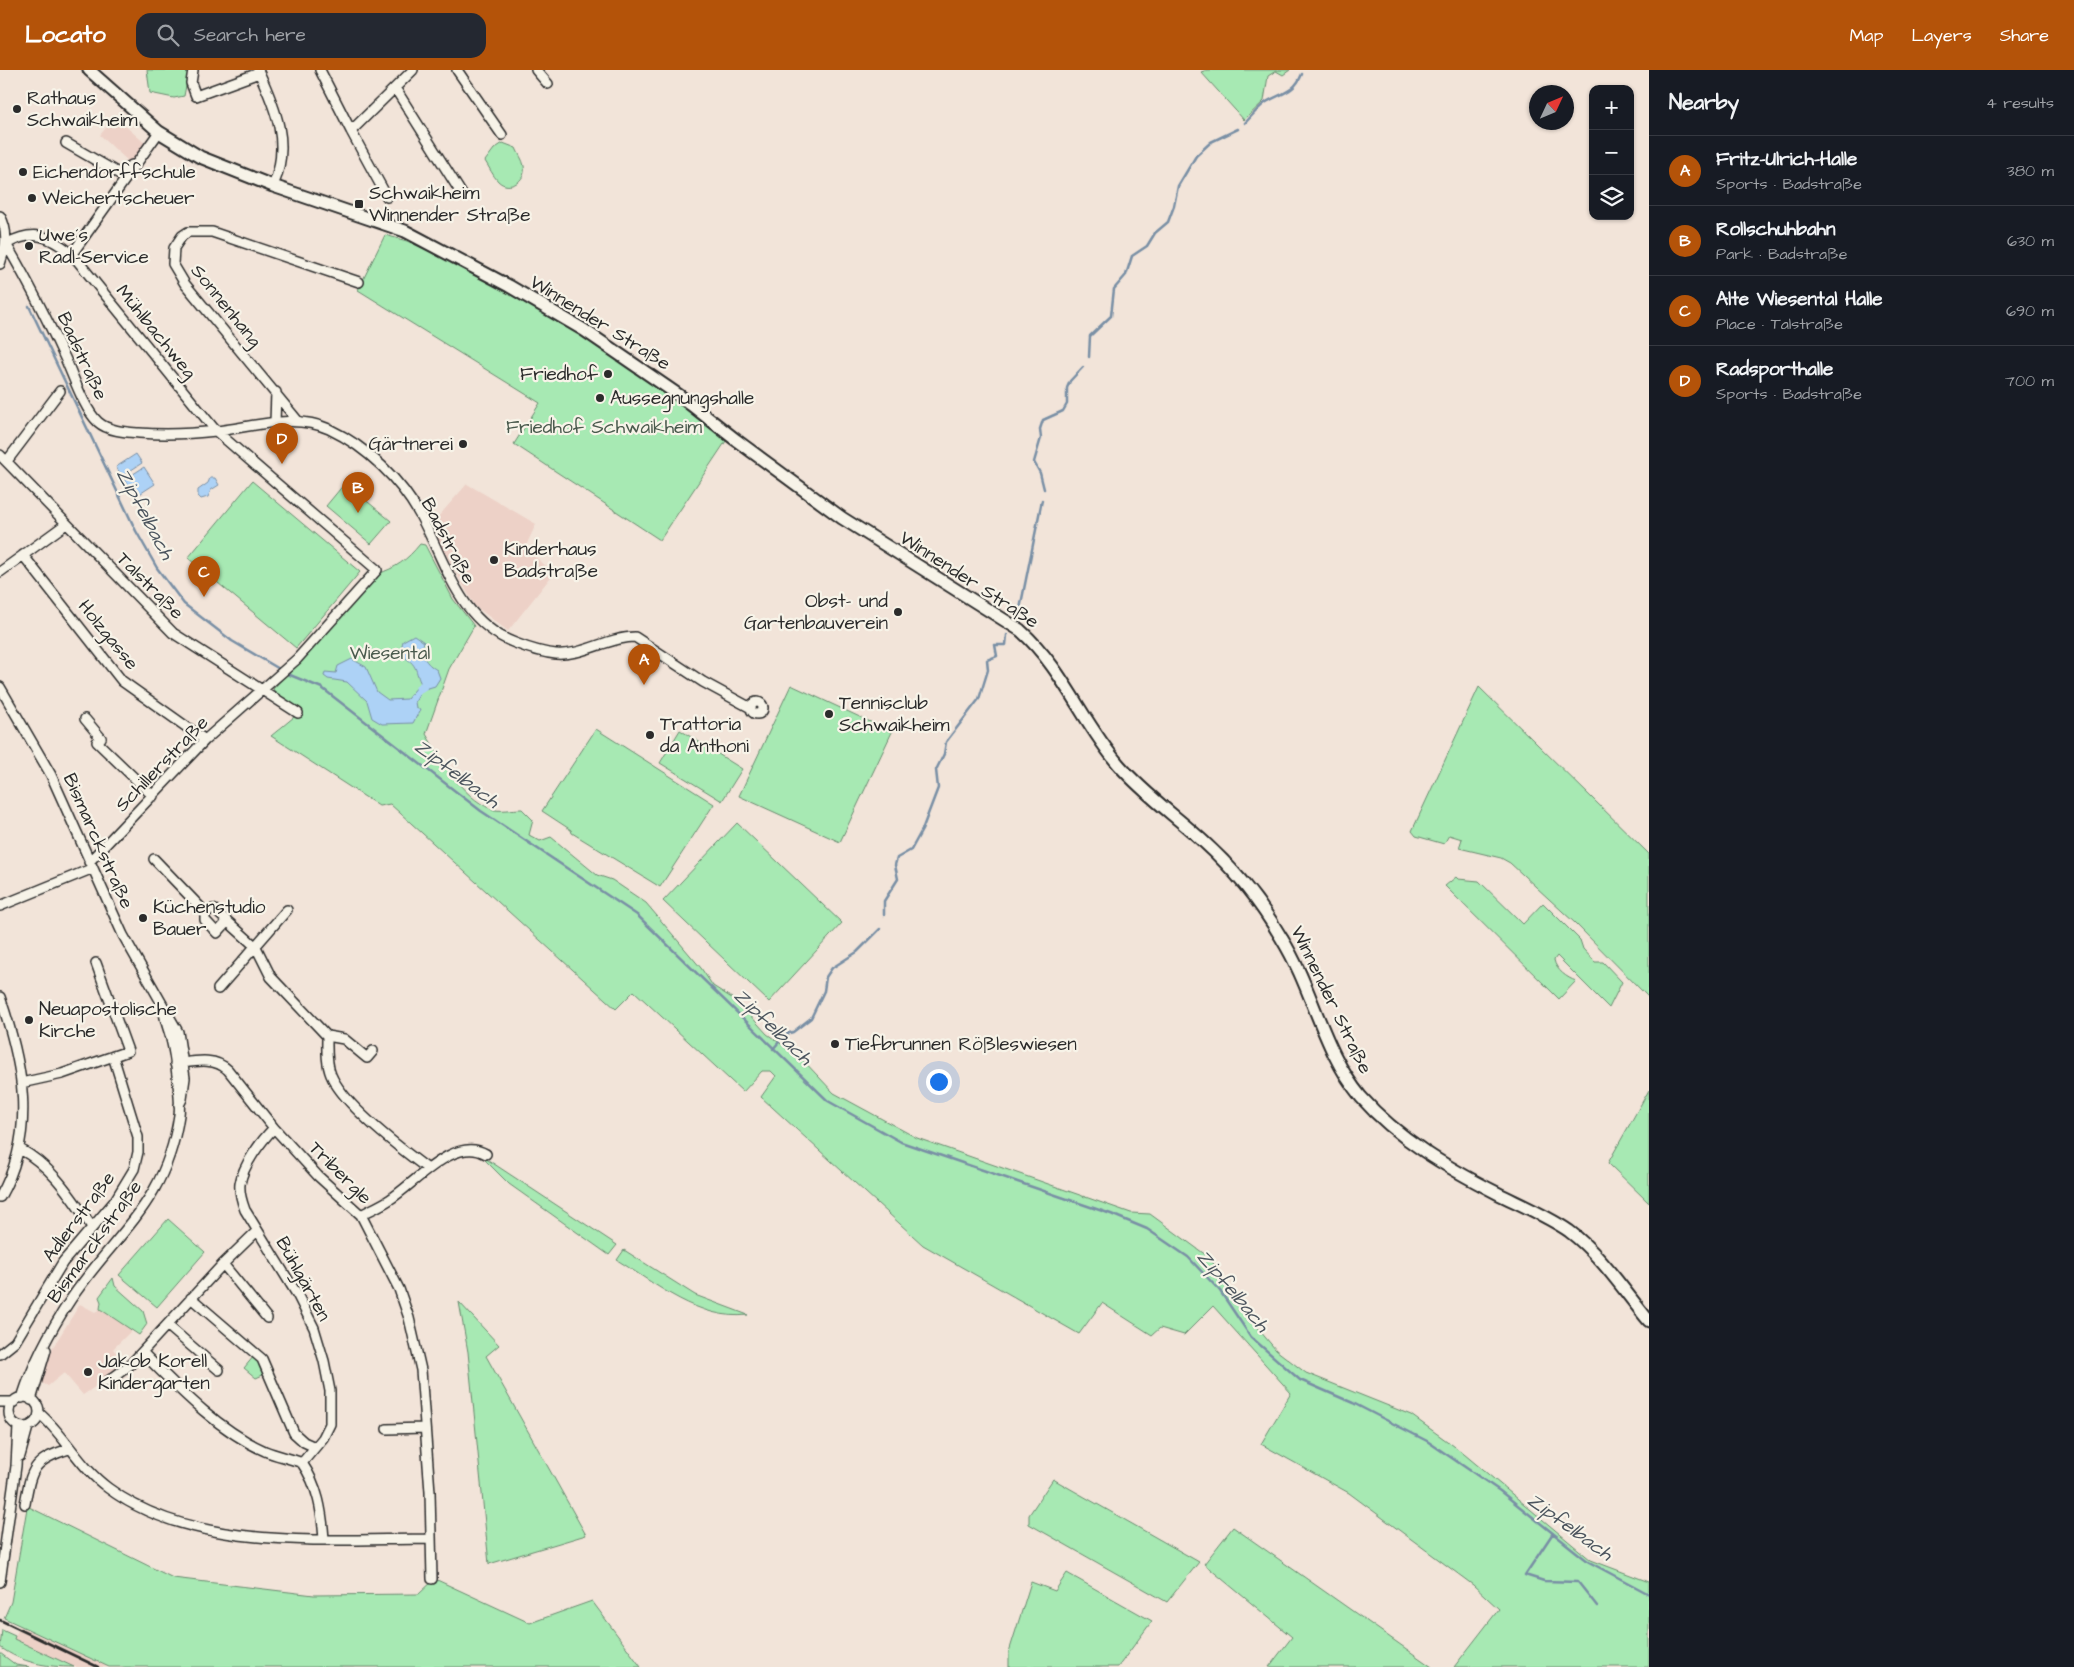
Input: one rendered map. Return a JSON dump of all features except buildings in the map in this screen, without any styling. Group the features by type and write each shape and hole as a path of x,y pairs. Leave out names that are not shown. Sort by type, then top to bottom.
{"main road":[{"name":"Winnender Straße","path":"89,70 160,132 212,163 405,231 492,276 584,330 680,396 736,440 855,526 1020,630 1036,644 1054,666 1091,726 1126,773 1205,842 1253,896 1296,964 1339,1063 1348,1079 1375,1112 1390,1126 1438,1160 1570,1232 1595,1256 1649,1321"}],"street":[{"path":"193,70 191,83 196,96 259,72 280,125 279,168 273,186"},
{"path":"320,70 387,197"},
{"path":"351,131 413,70"},
{"path":"457,70 502,135"},
{"path":"536,70 548,84"},
{"path":"395,88 463,196"},
{"path":"72,254 160,132"},
{"path":"66,143 118,173 140,158"},
{"path":"0,216 5,224 6,244 0,263"},
{"name":"Sonnenhang","path":"298,421 175,269 173,257 178,240 193,230 212,232 359,282"},
{"name":"Mühlbachweg","path":"6,244 21,236 39,235 59,244 72,254 216,431 377,570 297,659"},
{"name":"Badstraße","path":"6,244 42,308 88,406 100,423 127,432 148,434 216,431 298,421 314,423 331,430 360,446 379,463 421,516 458,596 467,608 489,629 502,638 529,648 557,655 583,650 626,637 635,637 703,682 751,708"},
{"path":"7,461 60,391"},
{"path":"275,423 276,392"},
{"name":"Talstraße","path":"0,454 173,633 298,713"},
{"path":"0,572 66,524"},
{"name":"Holzgasse","path":"23,555 122,681 205,740"},
{"name":"Schillerstraße","path":"0,906 90,865 205,740 297,659"},
{"name":"Bismarckstraße","path":"0,687 51,775 122,936 164,1010 179,1063 179,1105 171,1154 156,1189 145,1206 72,1298 36,1360 27,1399"},
{"path":"85,719 101,738 97,742 153,796"},
{"path":"154,859 205,912 205,920 217,933 227,922"},
{"path":"205,912 213,909 256,946 271,977 327,1036 344,1038 367,1058 374,1051"},
{"path":"218,989 287,910"},
{"path":"22,1083 62,1074 128,1051 96,963"},
{"path":"0,997 22,1083 23,1120 20,1149 12,1175 0,1197"},
{"path":"327,1036 327,1056 331,1075 347,1100 428,1169"},
{"name":"Adlerstraße","path":"0,1354 15,1342 59,1269 126,1185 138,1152 135,1123 113,1056"},
{"name":"Tribergle","path":"179,1063 213,1061 222,1064 240,1082 274,1128 318,1176 361,1215 399,1289 409,1318 421,1370 426,1428 432,1579"},
{"name":"Bühlgärten","path":"274,1128 259,1143 240,1183 240,1196 245,1210 257,1231 298,1296 314,1328 324,1361 330,1391 330,1424 323,1438 302,1462"},
{"path":"20,1149 42,1162 92,1227"},
{"path":"361,1215 390,1200 428,1169 456,1152 479,1150 486,1154"},
{"path":"107,1382 123,1372 223,1264 257,1231"},
{"path":"223,1264 267,1318"},
{"path":"191,1298 262,1359 294,1432 304,1442 315,1447"},
{"path":"167,1324 219,1370"},
{"path":"142,1352 194,1401 232,1432 267,1452 302,1462 312,1477 322,1511 324,1539"},
{"path":"0,1402 14,1402 27,1399 38,1407 38,1417"},
{"path":"14,1402 10,1412 11,1418 23,1426"},
{"path":"0,1408 10,1412"},
{"path":"0,1582 23,1426 38,1417"},
{"path":"38,1417 55,1430 94,1477 107,1488 120,1497 152,1513 235,1535 292,1540 431,1539"},
{"path":"387,1429 426,1428"},
{"path":"25,1504 33,1469 42,1460 69,1449"}],"shaded area":[{"path":"115,117 147,145 130,163 100,135"},
{"name":"Kinderhaus Badstraße","path":"467,484 536,524 525,548 554,573 508,631 475,606 430,526"},
{"path":"80,1304 95,1312 100,1309 132,1330 113,1349 127,1365 83,1395 64,1373 48,1386 40,1382 53,1347"},
{"path":"20,1626 109,1667 74,1667 14,1639"}],"green space":[{"path":"147,70 189,70 184,96 174,98 150,93"},
{"path":"1207,70 1290,70 1283,75 1276,71 1268,76 1264,101 1244,120 1201,72"},
{"path":"503,143 516,148 524,166 523,176 512,185 502,184 498,181 485,161 494,149"},
{"name":"Friedhof Schwaikheim","path":"385,235 407,241 442,257 572,327 650,381 726,441 660,540 514,444 540,403 358,290"},
{"path":"252,481 360,572 296,648 188,558"},
{"path":"345,483 391,521 371,544 326,506"},
{"name":"Wiesental","path":"420,544 425,545 453,599 474,626 449,669 426,734 453,777 470,796 494,810 522,809 533,820 529,835 540,841 551,837 597,875 612,880 646,903 701,968 713,986 738,1002 767,1034 801,1058 834,1093 917,1138 1131,1213 1150,1214 1210,1258 1243,1311 1276,1350 1306,1373 1411,1415 1458,1449 1591,1560 1649,1582 1649,1667 1454,1667 1499,1609 1473,1585 1349,1493 1261,1444 1291,1393 1213,1306 1184,1335 1160,1328 1152,1335 1102,1303 1079,1334 923,1245 761,1097 776,1076 771,1071 762,1071 743,1092 634,991 616,1009 390,804 379,806 271,736 300,712 278,697 273,689 377,574 401,563"},
{"path":"791,685 892,732 840,842 739,796"},
{"path":"1479,687 1649,854 1649,998 1575,923 1510,863 1501,858 1459,848 1462,839 1449,835 1444,844 1416,836 1412,831"},
{"path":"596,729 714,804 660,887 572,833 571,830 542,811"},
{"path":"680,730 742,769 722,801 660,763"},
{"path":"737,823 842,923 769,1002 663,901"},
{"path":"1456,877 1458,879 1479,881 1523,924 1543,903 1580,940 1583,949 1595,962 1603,962 1622,982 1609,1008 1557,956 1554,960 1559,970 1576,981 1559,999 1445,886"},
{"path":"1649,1090 1649,1203 1608,1163"},
{"path":"479,1154 617,1245 609,1255 509,1184"},
{"path":"168,1219 205,1252 157,1307 119,1275"},
{"path":"624,1250 695,1295 748,1315 730,1315 713,1312 679,1299 617,1260"},
{"path":"113,1278 115,1286 143,1311 147,1324 139,1335 100,1309 101,1302 99,1297"},
{"path":"459,1302 499,1345 486,1356 586,1535 489,1564 468,1352"},
{"path":"254,1356 260,1361 265,1374 256,1378 244,1368"},
{"path":"1053,1479 1199,1562 1167,1602 1029,1524 1029,1515"},
{"path":"29,1507 173,1578 314,1595 419,1594 435,1579 530,1623 592,1601 641,1667 109,1667 4,1618 11,1602 27,1508"},
{"path":"1233,1527 1432,1667 1269,1667 1292,1637 1204,1564"},
{"path":"1067,1573 1152,1621 1118,1667 1009,1667 1009,1652 1031,1582 1055,1591"},
{"path":"2,1630 15,1636 14,1639 74,1667 44,1665 17,1657 0,1647"},
{"path":"0,1653 16,1665 29,1667 0,1667"}],"water":[{"path":"136,454 142,463 122,476 116,467"},
{"path":"144,467 155,484 135,497 124,480"},
{"path":"210,478 215,478 219,485 211,490 208,497 201,499 198,496 198,490 208,483"},
{"path":"414,635 424,642 424,658 437,670 440,678 435,686 425,689 419,680 415,667 402,656 403,641"},
{"path":"352,659 366,667 377,692 388,700 407,699 418,686 422,690 415,702 416,708 420,710 413,723 382,724 372,718 367,701 347,682 328,679 324,676 325,672 336,673 338,666"}],"waterway":[{"path":"1245,123 1265,103 1295,86 1302,74"},
{"path":"1089,357 1090,336 1111,316 1114,289 1126,275 1132,256 1147,246 1155,233 1168,222 1178,186 1196,156 1211,142 1238,129"},
{"name":"Zipfelbach","path":"29,306 136,531 157,568 184,604 232,641 281,670"},
{"path":"1044,489 1040,473 1034,462 1041,438 1040,429 1043,420 1063,411 1067,404 1067,388 1070,381 1083,367"},
{"path":"1020,609 1042,500"},
{"path":"884,915 884,901 898,879 895,865 897,858 911,850 922,830 938,788 936,770 944,754 946,742 979,699 988,670 987,660 997,656 995,645 1006,645 1007,635"},
{"name":"Zipfelbach","path":"285,673 322,688 481,811 637,915 828,1101 901,1142 1111,1214 1147,1229 1188,1257 1220,1291 1251,1337 1300,1380 1353,1403 1427,1441 1500,1491 1589,1562 1649,1594"},
{"path":"786,1034 793,1032 811,1018 824,991 826,977 832,968 857,952 880,929"},
{"name":"Zipfelbach","path":"773,1049 779,1042"},
{"path":"1553,1533 1525,1575 1544,1581 1578,1582 1597,1606"}],"railway":[{"path":"0,1620 98,1667"}],"place":[{"name":"Rathaus Schwaikheim","path":"17,109"},
{"name":"Eichendorffschule","path":"23,172"},
{"name":"Weichertscheuer","path":"32,198"},
{"name":"Schwaikheim Winnender Straße","path":"359,204"},
{"name":"Uwe´s Radl-Service","path":"29,246"},
{"name":"Friedhof","path":"608,374"},
{"name":"Aussegnungshalle","path":"600,398"},
{"name":"Gärtnerei","path":"463,444"},
{"name":"Radsporthalle","path":"282,464"},
{"name":"Rollschuhbahn","path":"358,513"},
{"name":"Kinderhaus Badstraße","path":"494,560"},
{"name":"Alte Wiesental Halle","path":"204,597"},
{"name":"Obst- und Gartenbauverein","path":"898,612"},
{"name":"Fritz-Ulrich-Halle","path":"644,685"},
{"name":"Tennisclub Schwaikheim","path":"829,714"},
{"name":"Trattoria da Anthoni","path":"650,735"},
{"name":"Küchenstudio Bauer","path":"143,918"},
{"name":"Neuapostolische Kirche","path":"29,1020"},
{"name":"Tiefbrunnen Rößleswiesen","path":"835,1044"},
{"name":"Jakob Korell Kindergarten","path":"88,1372"}]}
